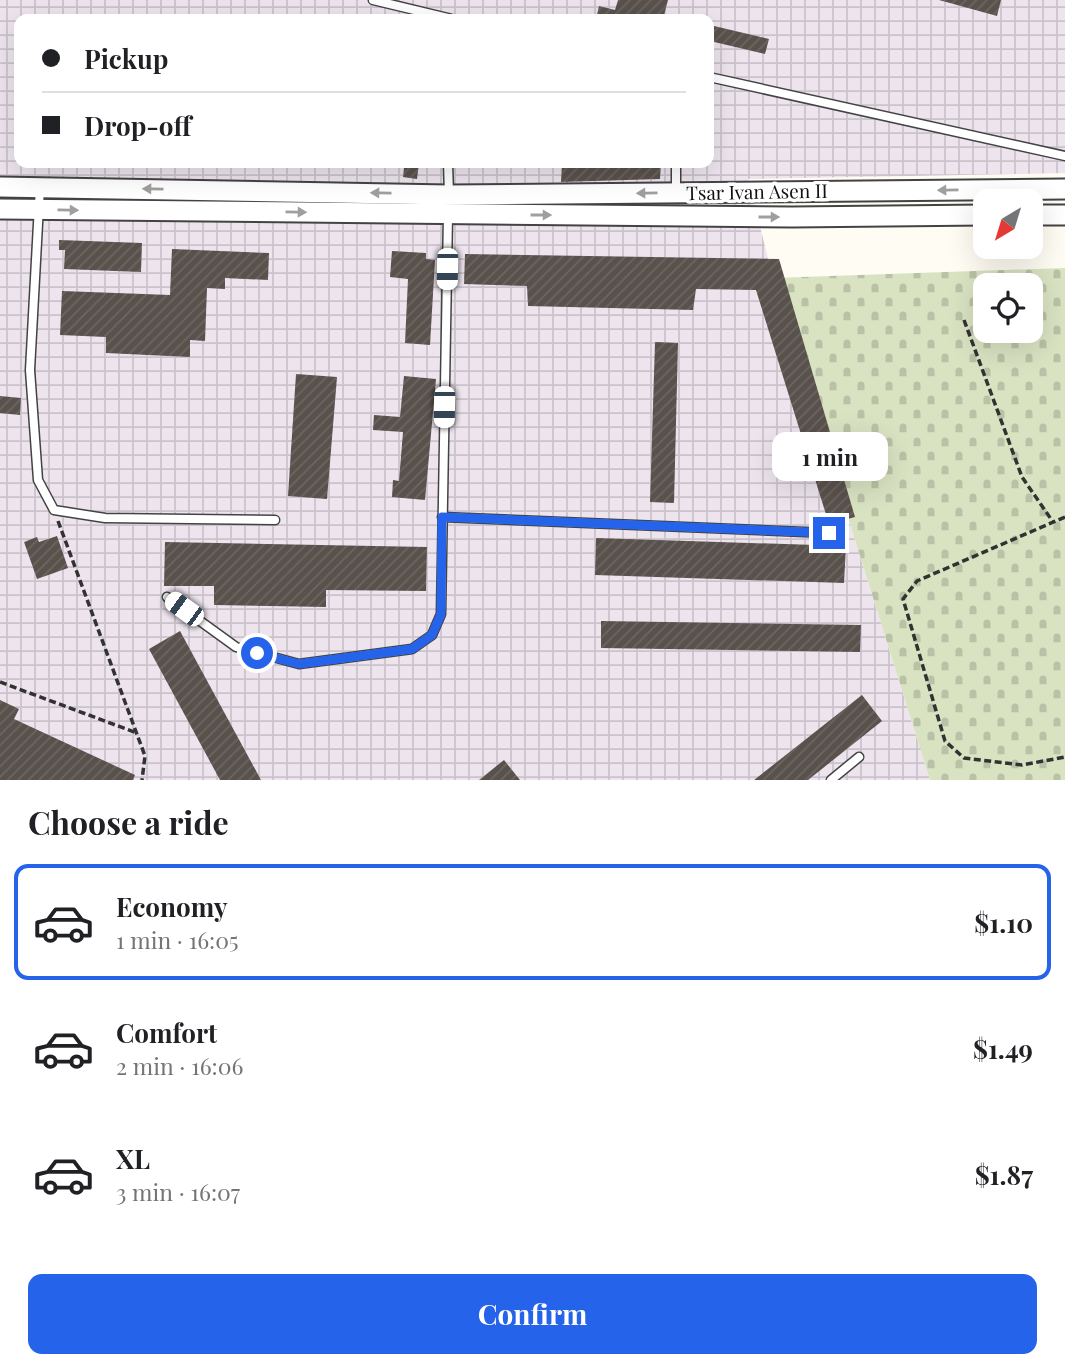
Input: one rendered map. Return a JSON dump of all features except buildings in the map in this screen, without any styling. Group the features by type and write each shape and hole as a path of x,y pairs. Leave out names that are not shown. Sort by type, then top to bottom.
{"street":[{"path":"0,187 449,204"},
{"name":"Tsar Ivan Asen II","path":"449,204 676,193 1065,189"},
{"path":"0,209 449,204"},
{"name":"Tsar Ivan Asen II","path":"449,204 473,214 973,215"},
{"path":"1043,215 1065,215"}],"lane":[{"path":"373,0 429,14"},
{"path":"714,77 1065,156"},
{"path":"167,597 236,647 299,664 412,649 432,635 441,614 448,168"},
{"path":"676,168 676,193"},
{"path":"40,187 30,370 38,480 54,510 105,518 275,520"},
{"path":"442,517 829,533"},
{"path":"831,780 859,757"}],"path":[{"path":"964,320 1022,477 1053,522"},
{"path":"54,510 145,756 142,780"},
{"path":"1065,517 917,581 903,599 945,741 964,758 1022,765 1065,757"},
{"path":"0,682 137,733"}],"shaded area":[{"path":"0,0 1065,0 1065,173 748,179 773,278 930,780 0,780"}],"green space":[{"path":"1065,268 1065,780 930,780 773,278"}],"route":[{"path":"257,653 299,664 412,649 432,635 441,614 442,517 829,533"}]}
